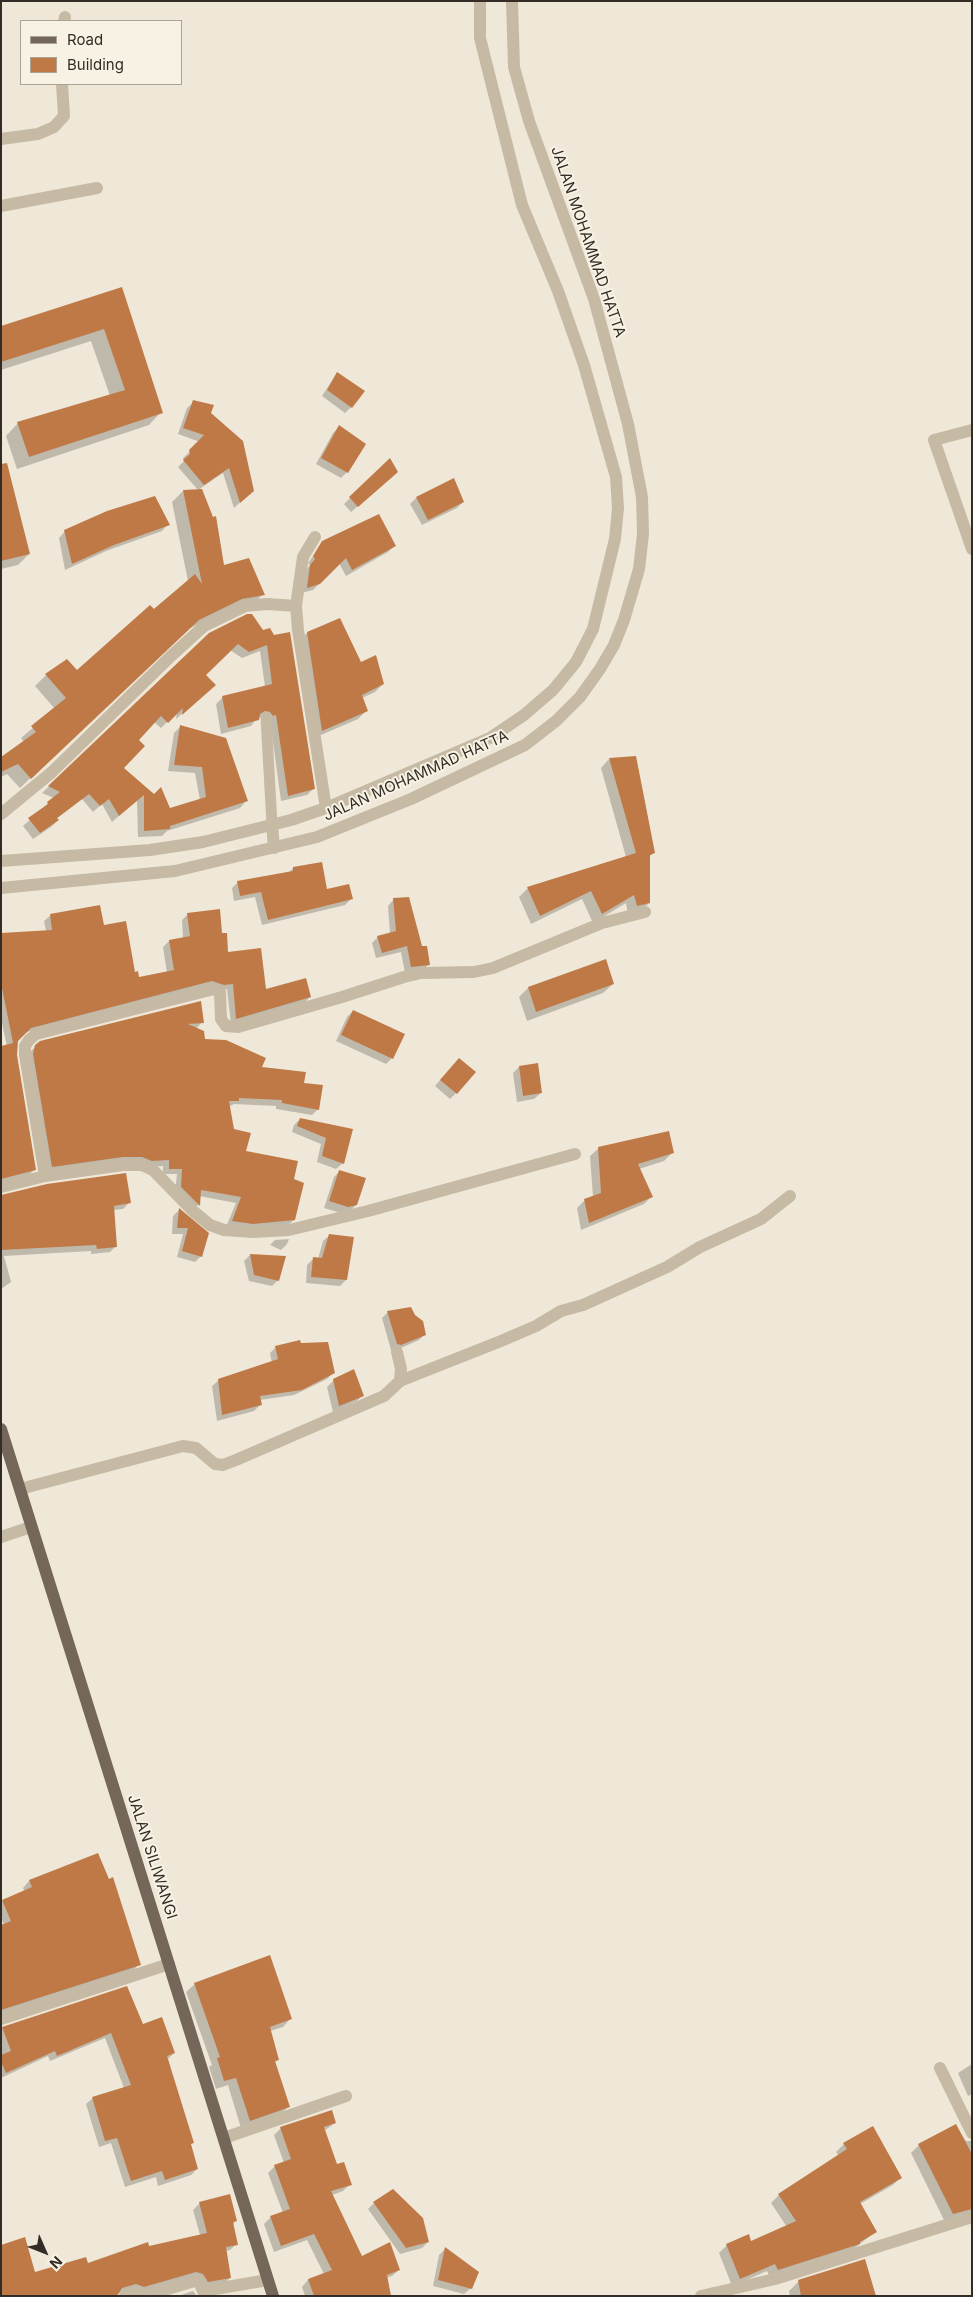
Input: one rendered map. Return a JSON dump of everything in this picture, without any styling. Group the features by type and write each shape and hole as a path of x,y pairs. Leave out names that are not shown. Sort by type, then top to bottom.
{"main road":[{"name":"JALAN SILIWANGI","path":"1,1429 273,2296"}],"street":[{"name":"JALAN MOHAMMAD HATTA","path":"1,861 150,850 203,842 291,820 326,808 490,738 524,715 553,690 576,662 593,629 615,538 618,508 616,477 584,365 558,292 522,205 480,38 480,1"},
{"name":"JALAN MOHAMMAD HATTA","path":"1,888 175,871 317,837 411,799 525,746 556,721 580,698 614,645 624,620 639,569 643,534 643,510 637,463 594,299 526,112 514,67 512,1"},
{"path":"1,139 38,134 54,128 64,116 62,85"},
{"path":"1,206 97,188"},
{"path":"971,546 934,440 972,430"},
{"path":"316,536 303,557 296,606 298,630 326,808"},
{"path":"1,814 52,772 170,656 204,626 245,606 267,604 296,606"},
{"path":"272,824 274,848"},
{"path":"46,1176 25,1054 25,1046 28,1040 36,1034 214,989 220,992 221,1019 226,1026 238,1027 334,1000 404,977 422,973 474,972 493,968 602,923 645,912"},
{"path":"1,1187 46,1176 123,1165 142,1165 154,1170 193,1211 210,1225 224,1230 253,1232 289,1230 359,1213 575,1154"},
{"path":"20,1489 183,1446 196,1448 215,1464 223,1465 384,1396 400,1381 501,1341 536,1326 561,1311 583,1304 667,1267 700,1246 761,1219 790,1196"},
{"path":"397,1352 401,1369 400,1381"},
{"path":"1,1537 31,1527"},
{"path":"1,2019 169,1964"},
{"path":"940,2068 972,2133"},
{"path":"224,2138 346,2096"},
{"path":"702,2296 775,2279 972,2217"},
{"path":"144,2296 198,2280 202,2291 268,2280"},
{"path":"125,2296 138,2292 139,2296"}],"lane":[{"path":"266,718 272,824"}],"building":[{"path":"122,287 163,413 29,457 17,422 125,390 104,329 1,362 1,326"},
{"path":"337,372 365,391 352,408 327,390"},
{"path":"193,400 214,405 211,413 243,441 254,491 240,503 229,468 204,485 183,460 190,454 189,450 204,435 183,428"},
{"path":"339,425 366,444 348,473 321,458"},
{"path":"390,458 398,472 358,507 349,497"},
{"path":"7,463 30,554 1,561 1,464"},
{"path":"454,478 464,502 428,520 416,497"},
{"path":"202,489 213,517 216,516 224,565 249,558 265,595 242,599 199,620 31,779 18,764 1,772 1,757 36,732 31,726 66,698 45,674 67,659 77,670 150,605 154,609 195,574 202,584 183,490"},
{"path":"155,496 170,525 114,545 72,564 64,530 107,511"},
{"path":"379,514 396,546 352,570 346,558 320,584 307,588 310,565 315,559 313,556 322,541"},
{"path":"247,614 252,614 263,630 270,628 274,635 290,632 315,789 288,796 276,715 273,716 270,712 265,711 260,714 259,720 228,728 222,696 272,684 267,645 249,652 238,644 206,675 216,685 182,715 183,708 168,723 161,716 139,740 145,746 124,768 154,794 161,787 170,808 206,797 202,767 174,765 180,725 226,738 248,801 170,826 170,829 144,831 144,795 119,816 109,799 100,806 89,794 57,818 59,820 40,833 28,818 48,804 47,802 60,792 48,786 209,633"},
{"path":"340,618 361,662 376,655 384,684 362,695 368,711 322,731 307,632"},
{"path":"636,756 655,853 650,855 650,903 637,906 634,895 602,914 591,891 540,916 527,887 636,853 609,758"},
{"path":"322,862 327,889 349,884 353,899 268,920 261,892 240,896 237,881 293,871 293,867"},
{"path":"409,897 422,946 427,946 430,965 411,967 407,946 382,953 377,936 396,931 393,898"},
{"path":"100,905 104,925 126,921 135,972 138,971 139,977 174,970 169,940 190,936 187,913 220,909 222,933 227,933 228,952 261,948 266,989 306,978 311,997 236,1019 233,984 224,985 212,981 31,1028 18,1041 17,1055 36,1170 1,1179 1,1046 13,1043 1,983 1,933 52,930 50,914"},
{"path":"606,959 614,984 536,1012 528,987"},
{"path":"201,1001 204,1023 188,1024 204,1031 205,1039 226,1040 266,1058 262,1067 306,1072 304,1083 323,1085 319,1110 282,1103 282,1100 239,1098 239,1101 229,1101 234,1129 251,1133 246,1151 298,1161 294,1179 304,1183 295,1220 253,1224 232,1221 241,1197 201,1190 200,1206 181,1187 182,1169 169,1169 169,1160 152,1161 142,1157 123,1157 52,1167 33,1054 35,1045 40,1041"},
{"path":"353,1010 405,1034 393,1059 341,1035"},
{"path":"459,1058 476,1072 457,1094 440,1080"},
{"path":"538,1063 542,1093 523,1096 519,1066"},
{"path":"300,1118 353,1129 344,1164 322,1156 326,1138 297,1126"},
{"path":"669,1131 674,1153 638,1164 653,1197 589,1223 584,1199 601,1193 598,1147"},
{"path":"339,1170 366,1178 357,1205 348,1207 329,1201"},
{"path":"126,1173 131,1203 114,1206 117,1247 97,1249 96,1245 1,1250 1,1195 47,1184"},
{"path":"179,1208 209,1233 202,1257 182,1251 188,1228 177,1228"},
{"path":"329,1234 354,1237 347,1280 311,1277 313,1257 322,1258"},
{"path":"250,1254 286,1256 279,1281 254,1275"},
{"path":"411,1307 415,1315 423,1321 426,1335 401,1345 397,1344 387,1311"},
{"path":"300,1340 301,1343 328,1342 335,1373 302,1390 260,1396 262,1405 222,1415 218,1379 278,1359 275,1346"},
{"path":"354,1369 364,1396 339,1406 333,1379"},
{"path":"98,1853 109,1879 113,1877 141,1965 1,2010 1,1925 11,1921 2,1900 32,1887 29,1880"},
{"path":"270,1955 292,2019 270,2027 279,2060 275,2061 290,2107 250,2121 236,2078 224,2081 217,2058 220,2057 194,1983"},
{"path":"127,1986 143,2024 162,2017 175,2053 167,2056 194,2143 191,2144 198,2169 165,2180 162,2171 131,2181 117,2138 105,2141 92,2097 131,2085 111,2033 57,2056 55,2051 6,2073 1,2062 1,2055 11,2051 2,2027"},
{"path":"332,2110 336,2123 324,2127 337,2164 344,2162 352,2185 331,2191 362,2256 390,2242 400,2270 387,2275 391,2296 314,2296 308,2279 332,2270 314,2234 281,2246 270,2216 290,2209 274,2165 291,2159 280,2127"},
{"path":"956,2124 972,2154 972,2209 953,2214 918,2144"},
{"path":"873,2126 902,2178 860,2202 877,2232 860,2242 860,2244 778,2270 775,2264 740,2279 726,2244 749,2234 751,2241 796,2221 778,2194 847,2149 843,2143"},
{"path":"393,2189 423,2218 429,2242 406,2248 373,2202"},
{"path":"230,2194 237,2221 233,2222 238,2245 226,2247 231,2278 208,2282 203,2274 196,2272 144,2287 136,2284 122,2288 117,2296 1,2296 1,2245 25,2237 35,2272 86,2257 88,2263 148,2242 149,2246 207,2233 199,2202"},
{"path":"445,2247 479,2272 472,2289 438,2280"},
{"path":"865,2259 876,2296 801,2296 798,2280"}]}
